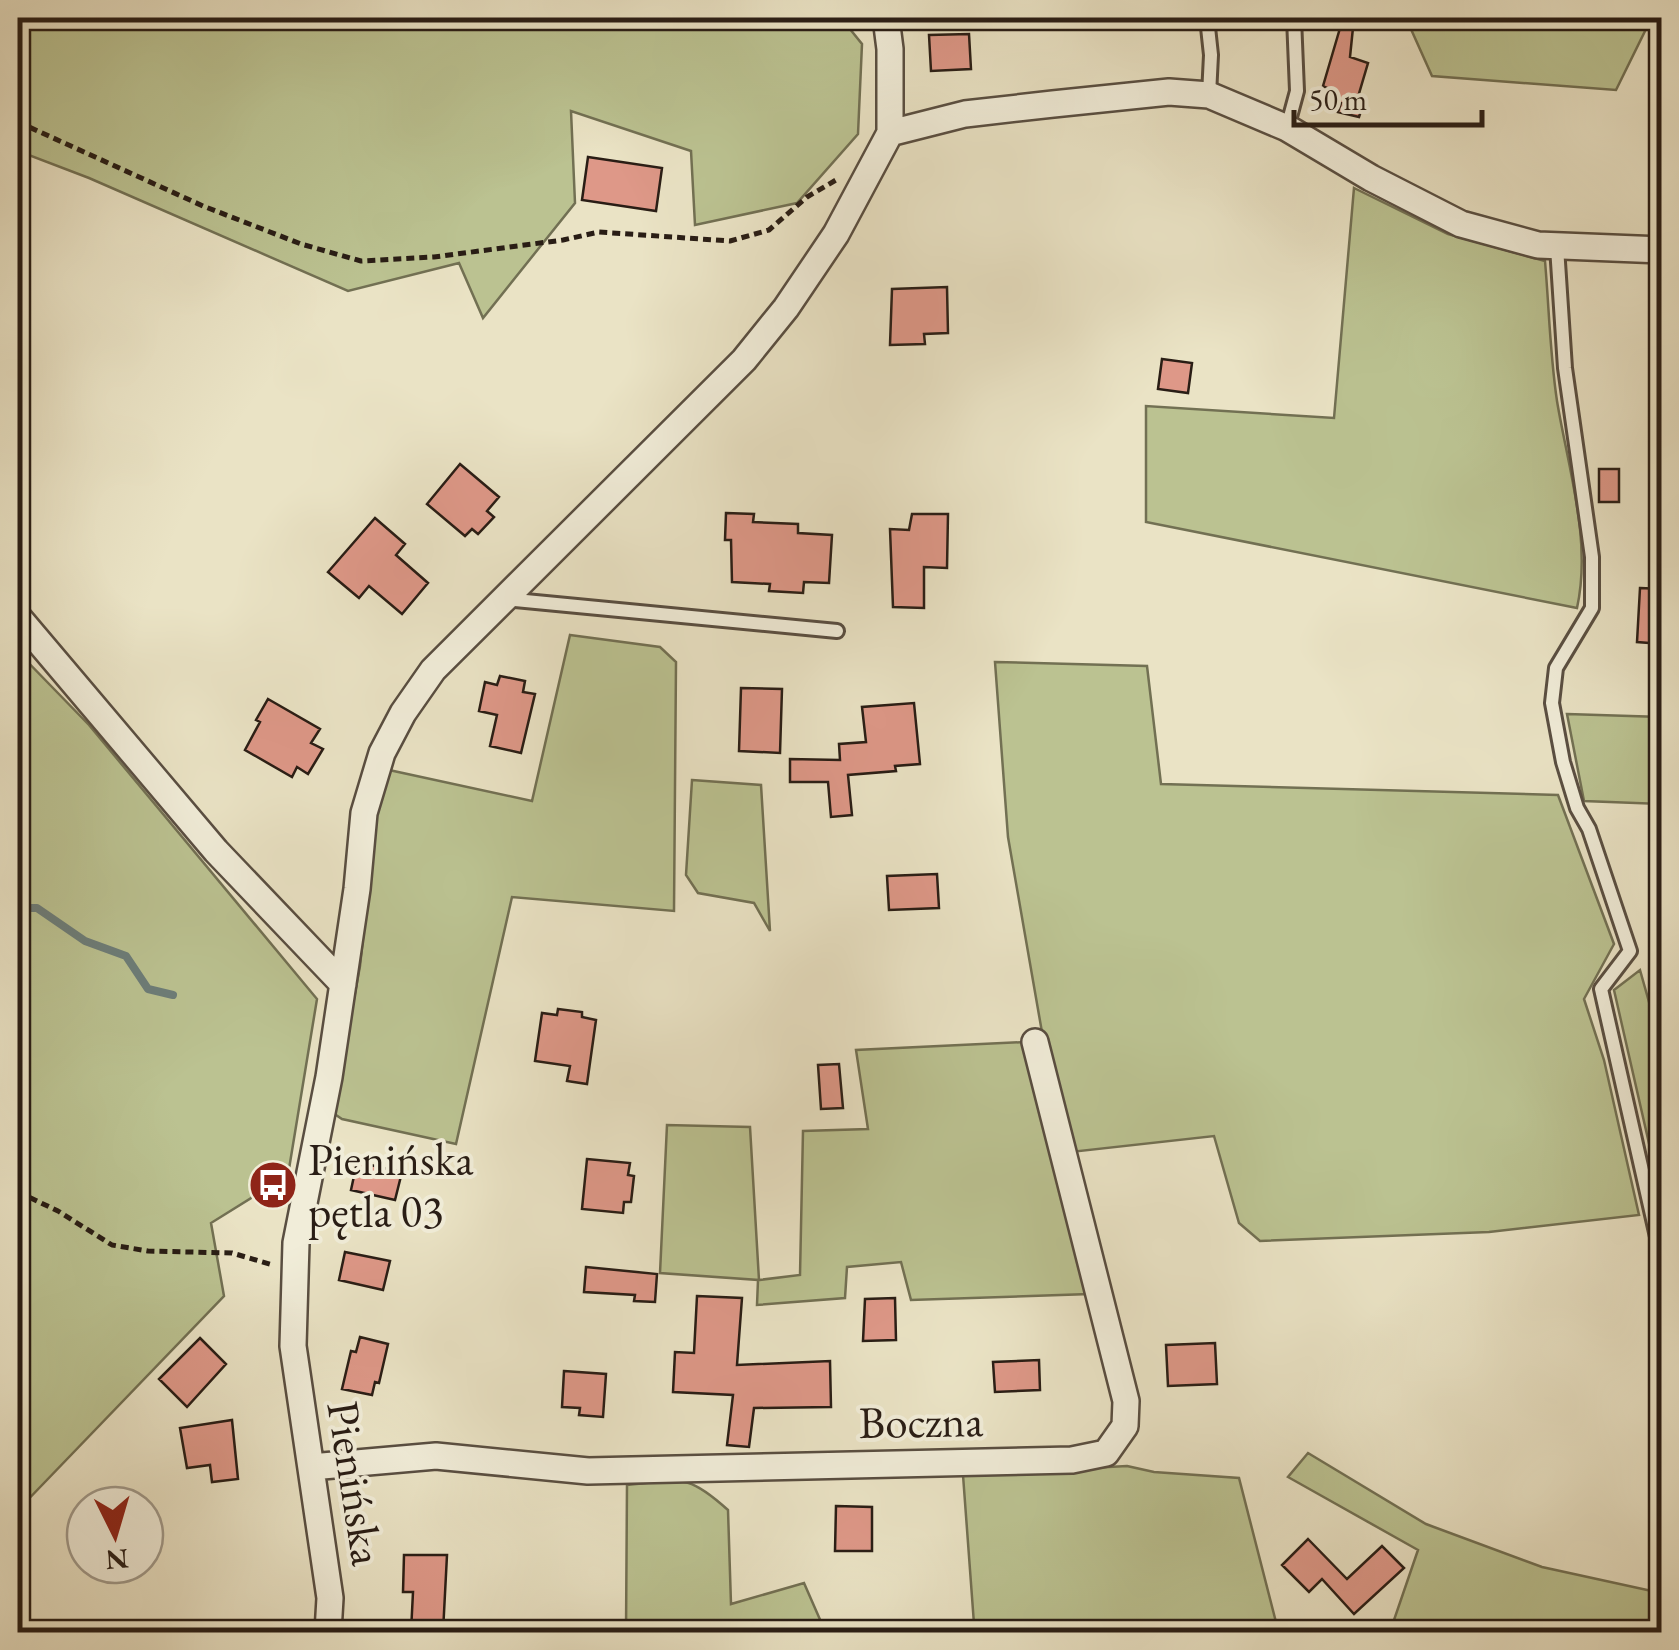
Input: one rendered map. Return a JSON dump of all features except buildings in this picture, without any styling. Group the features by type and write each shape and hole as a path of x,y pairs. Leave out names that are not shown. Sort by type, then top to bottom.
{"street":[{"path":"886,18 890,134 965,114 1169,92 1208,95 1287,128 1371,178 1461,224 1538,245 1662,250"},
{"name":"Pienińska","path":"328,1632 330,1598 293,1346 296,1243 329,1077 364,812 382,753 403,713 433,670 762,340 836,234 890,134"},
{"path":"18,618 216,852 343,984"},
{"name":"Boczna","path":"311,1467 436,1456 588,1470 1072,1460 1106,1453 1125,1426 1126,1401 1035,1042"}],"lane":[{"path":"1207,18 1211,55 1208,95"},
{"path":"1287,128 1297,92 1294,18"},
{"path":"1557,247 1565,368 1592,556 1592,608 1556,668 1552,703 1577,808 1589,829 1630,951 1601,988 1662,1259"},
{"path":"507,596 515,600 836,631"}],"path":[{"path":"18,122 203,206 301,244 361,261 434,256 599,232 730,241 769,230 807,197 848,172"},
{"path":"18,1192 58,1211 112,1245 148,1251 232,1254 295,1270"}],"green space":[{"path":"18,18 841,18 862,44 858,134 797,203 695,225 691,151 571,111 575,203 483,318 459,263 348,291 18,151"},
{"path":"1406,18 1658,18 1651,19 1616,90 1432,76"},
{"path":"1354,188 1448,234 1545,261 1555,384 1580,530 1577,608 1146,522 1146,406 1334,418"},
{"path":"570,635 660,647 676,662 674,911 512,897 456,1144 342,1119 333,1113 360,966 377,804 389,770 532,801"},
{"path":"18,652 89,725 317,999 288,1175 211,1223 224,1296 18,1510"},
{"path":"995,662 1147,666 1161,784 1558,795 1614,944 1584,999 1604,1060 1639,1215 1489,1232 1260,1241 1239,1223 1214,1136 1071,1152 1043,1038 1008,837"},
{"path":"1567,714 1661,717 1661,804 1584,801"},
{"path":"692,780 761,785 770,931 754,903 698,893 686,875"},
{"path":"1640,970 1661,1034 1661,1196 1614,990"},
{"path":"1025,1042 1089,1294 911,1300 901,1262 847,1267 845,1298 757,1305 758,1280 660,1273 667,1125 750,1127 759,1280 800,1275 803,1131 868,1129 856,1050"},
{"path":"1308,1453 1426,1524 1542,1567 1661,1593 1661,1632 1380,1632 1393,1623 1418,1550 1288,1477"},
{"path":"1127,1466 1154,1472 1239,1478 1277,1626 1282,1632 626,1632 627,1485 682,1481 702,1489 728,1510 731,1604 804,1583 825,1631 974,1624 963,1475"}],"waterway":[{"path":"18,908 37,908 85,941 126,956 148,989 173,995"}],"place":[{"name":"Pienińska pętla 03","path":"273,1185"}]}
